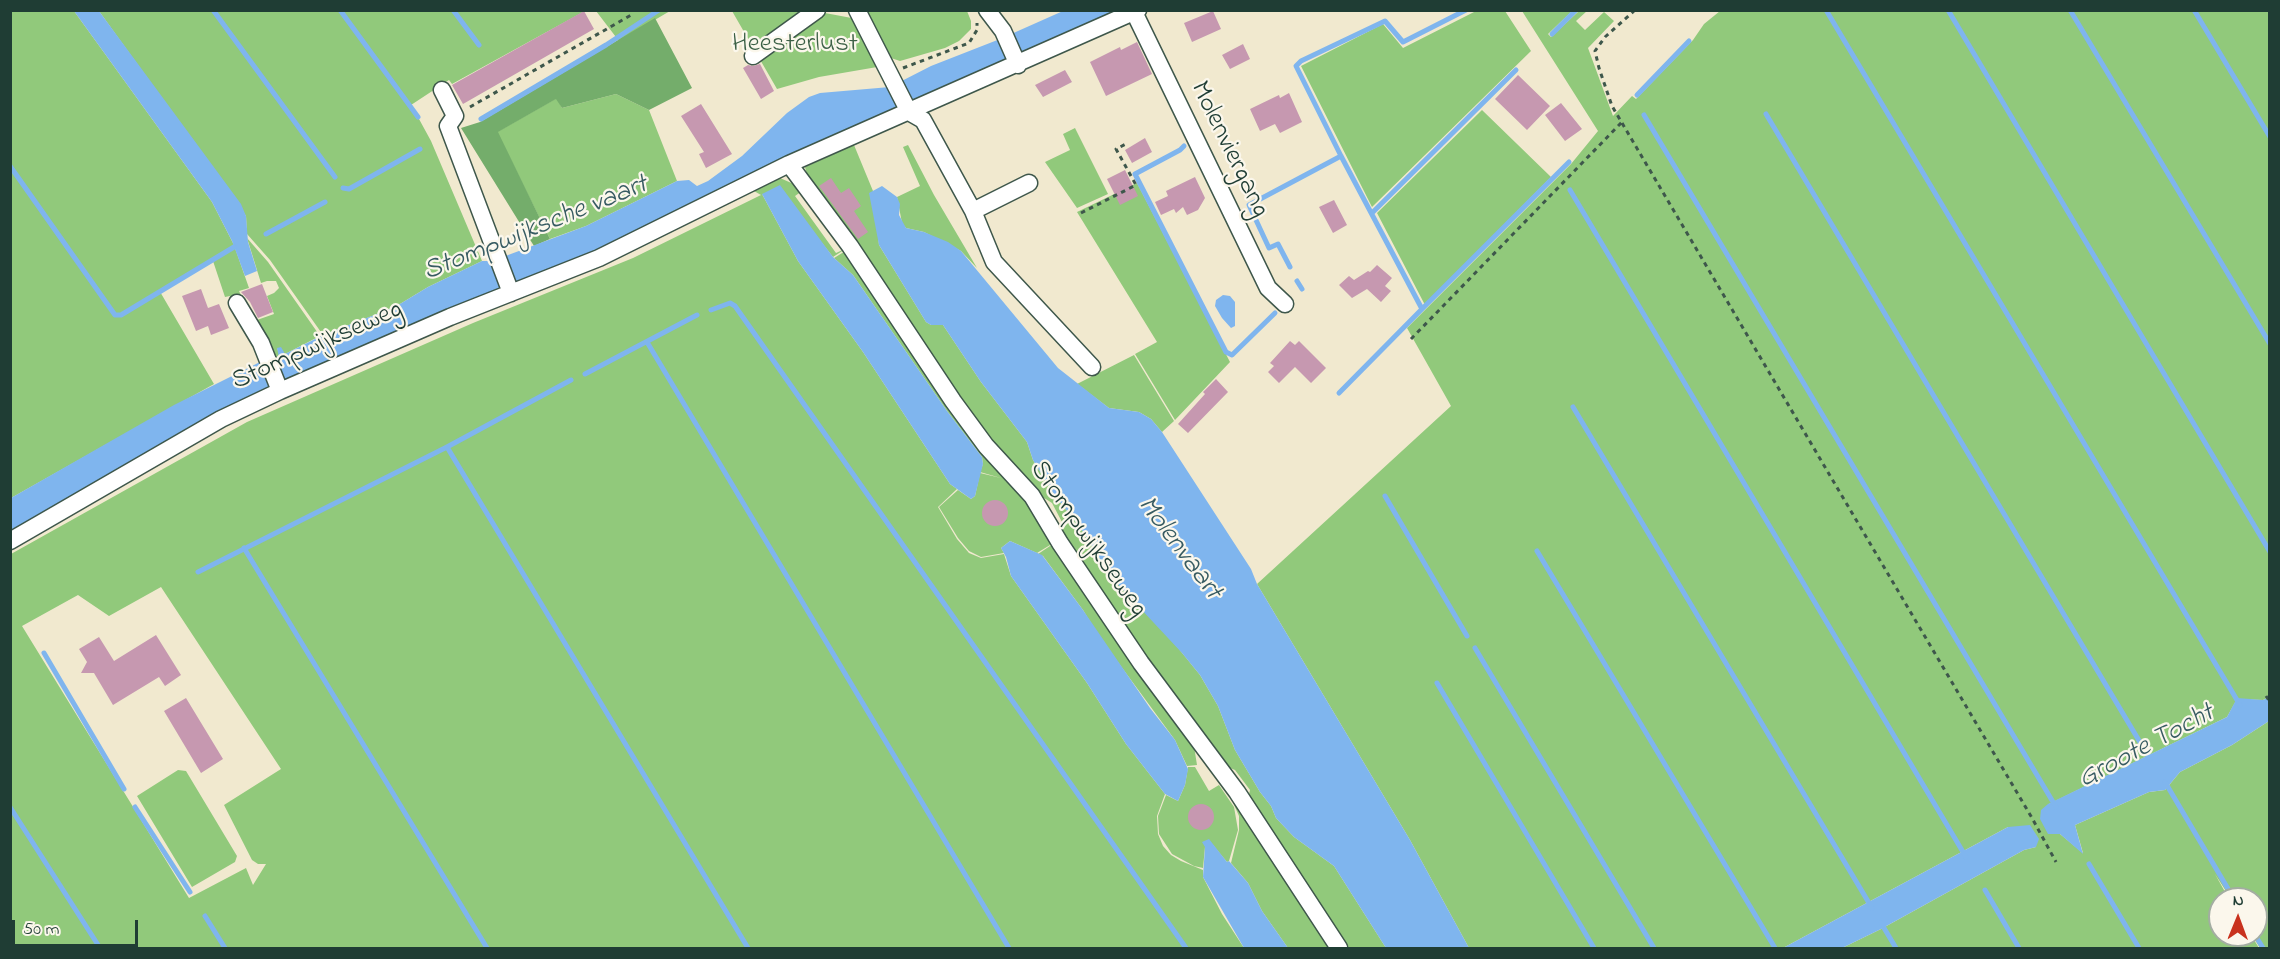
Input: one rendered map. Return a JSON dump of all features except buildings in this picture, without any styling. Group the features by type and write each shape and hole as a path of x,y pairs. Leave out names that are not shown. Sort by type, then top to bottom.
{"street":[{"path":"753,56 817,10"},
{"path":"854,11 907,108 923,120 973,211 994,262 1092,367"},
{"name":"Stompwijkseweg","path":"10,541 279,388 510,290 599,258 907,108 1136,11"},
{"name":"Molenviergang","path":"1136,11 1268,288 1285,304"},
{"path":"982,13 1003,31 1017,62"},
{"path":"442,90 455,116 448,126 510,290"},
{"name":"Stompwijkseweg","path":"789,164 850,246 953,401 986,446 1032,496 1060,543 1141,663 1237,792 1339,948"},
{"path":"973,211 1029,183"},
{"path":"237,303 261,343 279,388"}],"path":[{"path":"1635,10 1605,38 1595,51 1612,106 2056,862"},
{"path":"892,77 913,63 969,43 977,30 982,13"},
{"path":"455,116 633,14"},
{"path":"1411,339 1622,122"},
{"path":"1081,213 1136,185 1116,149 1128,143"},
{"path":"2266,696 2270,702"}],"green space":[{"path":"11,11 74,11 212,202 234,245 159,290 214,384 11,498"},
{"path":"99,11 340,11 419,119 431,141 482,261 428,287 395,307 323,335 270,260 247,234 246,216"},
{"path":"341,11 585,11 452,84 449,80 411,105"},
{"path":"596,11 670,11 619,41"},
{"name":"Heesterlust","path":"732,11 823,11 857,19 883,66 819,77 777,89"},
{"path":"861,11 967,11 971,29 959,41 945,48 900,61 891,58"},
{"path":"1476,11 1505,11 1531,51 1372,207 1301,66 1383,24 1403,48"},
{"path":"1522,11 1572,11 1548,34 1551,37 1579,11 1587,11 1576,21 1585,30 1604,12 1614,21 1588,48 1613,116 1632,96 1636,99 1693,40 1704,24 1720,11 2269,11 2269,697 2263,700 2237,699 2227,717 2049,804 2060,834 2083,853 2075,825 2149,792 2165,790 2180,772 2232,745 2269,721 2269,948 2259,947 2268,947 2268,887 2223,887 2215,874 2222,887 2208,887 2208,947 2259,948 1842,948 2024,850 2036,847 2008,827 1783,948 1469,948 1410,840 1257,584 1451,406 1407,328 1571,164 1598,131"},
{"path":"655,18 692,88 649,110 616,94 562,108 556,99 498,132 550,239 534,246 461,128 480,122"},
{"path":"616,94 649,110 677,181 586,226 550,239 497,132 557,98 562,108"},
{"path":"1482,110 1551,177 1425,305 1377,213"},
{"path":"1075,128 1108,194 1077,208 1045,162 1070,150 1063,134"},
{"path":"854,145 873,191 879,245 926,322 931,325 943,325 981,382 1027,442 1033,460 1055,496 1200,675 1218,706 1235,750 1271,806 1276,818 1294,837 1334,866 1386,948 1343,948 1247,803 1250,790 1235,770 1220,764 1062,535 1063,524 1052,503 1041,496 993,449 809,182 805,167"},
{"path":"908,145 977,268 961,251 924,232 906,228 902,223 897,197 920,186 903,147"},
{"path":"780,178 805,189 795,196 836,253 847,248 833,257 818,238 762,194 798,261 863,352 950,484 957,489 938,507 957,539 969,553 981,558 1004,554 1011,576 1087,683 1126,744 1165,794 1157,816 1158,834 1163,846 1181,861 1203,870 1203,877 1222,914 1244,948 11,948 11,554 247,422 473,323 633,258 761,195 754,191","holes":["161,587 281,769 224,805 252,860 258,864 266,864 253,885 246,868 189,898 22,626 78,595 109,616"]},
{"path":"1137,183 1230,362 1175,420 1135,354 1157,342 1077,212"},
{"path":"247,238 268,262 320,336 285,354 277,348 280,356 273,358 257,320 274,314 267,296 279,288 276,281 261,283"},
{"path":"235,248 249,288 239,291 241,295 230,298 230,296 225,297 213,261"},
{"path":"847,250 1014,484 1005,481 1021,494 1055,542 1037,553 1010,541 1001,548 1004,553 981,557 969,551 958,538 939,507 958,490 971,499 975,496 980,473 1001,478 980,472 983,464 982,457 947,411 853,275 834,258"},
{"path":"1134,355 1174,421 1162,432 1151,419 1139,412 1109,408 1077,384"},
{"path":"1056,542 1193,740 1197,765 1187,766 1175,740 1098,635 1083,610 1043,556 1038,554"},
{"path":"1188,767 1195,767 1209,791 1219,785 1234,807 1238,830 1227,862 1212,844 1205,847 1203,868 1194,866 1172,854 1159,834 1158,816 1166,795 1178,801 1185,785"},
{"path":"178,770 186,771 237,856 235,862 192,887 137,796"},
{"path":"1231,798 1335,948 1288,948 1262,911 1248,883 1231,863 1239,830 1239,816"}],"water":[{"path":"74,11 99,11 241,204 246,216 248,242 257,271 245,276 232,241 212,202"},
{"path":"1063,11 1122,11 769,164 603,247 336,357 213,415 11,532 11,498 174,405 262,361 279,357 277,348 281,347 285,354 323,335 395,307 428,287 482,261 492,261 586,226 677,181 689,180 697,186 708,181 742,156 787,113 809,97 820,93 890,87 931,66"},
{"path":"780,185 833,257 853,275 947,411 982,457 983,464 975,496 971,499 950,484 863,352 798,261 762,194"},
{"name":"Molenvaart","path":"882,186 897,197 900,204 899,215 906,228 924,232 948,242 961,251 1058,368 1109,408 1139,412 1151,419 1162,432 1251,569 1257,584 1410,840 1469,948 1386,948 1334,866 1294,837 1276,818 1271,806 1235,750 1218,706 1200,675 1111,577 1080,527 1055,496 1033,460 1027,442 981,382 943,325 931,325 926,322 879,245 869,193"},
{"path":"1223,295 1230,296 1235,302 1235,326 1231,328 1215,306 1216,300"},
{"path":"1010,541 1042,555 1175,740 1188,769 1185,785 1178,801 1165,794 1126,744 1087,683 1011,576 1001,548"},
{"path":"2269,697 2269,721 2232,745 2180,772 2165,790 2149,792 2075,825 2083,854 2060,834 2048,834 2040,819 2041,810 2048,804 2227,717 2237,698 2263,700"},
{"path":"2030,825 2039,839 2036,847 2024,850 1881,929 1842,948 1783,948 2008,827"},
{"path":"1209,839 1248,883 1262,911 1288,948 1244,948 1203,877 1205,847 1202,842"}],"waterway":[{"path":"213,10 335,177"},
{"path":"340,10 418,117"},
{"path":"453,10 479,45"},
{"path":"481,119 606,45 659,10"},
{"path":"1339,393 1422,309 1296,66 1301,61 1385,21 1403,42 1466,10"},
{"path":"1552,34 1576,10"},
{"path":"1826,10 2240,705"},
{"path":"1948,10 2270,552"},
{"path":"2070,10 2270,344"},
{"path":"2194,10 2270,137"},
{"path":"1637,95 1689,41"},
{"path":"1372,213 1516,70"},
{"name":"Groote Tocht","path":"1766,114 2150,759"},
{"path":"1644,115 2056,807"},
{"path":"1184,146 1135,174 1226,352 1232,355 1275,313"},
{"path":"343,188 349,189 420,149"},
{"path":"1290,267 1278,244 1269,248 1249,205 1341,156"},
{"path":"1422,309 1569,162"},
{"path":"10,166 115,315 121,315 234,247"},
{"path":"1570,190 1966,857"},
{"path":"266,234 325,202"},
{"path":"1297,281 1302,289"},
{"path":"711,310 730,303 735,306 1186,948"},
{"path":"585,374 697,315"},
{"path":"647,342 1009,948"},
{"path":"198,572 447,447 571,380"},
{"path":"1573,407 1872,908"},
{"path":"447,447 748,948"},
{"path":"1385,496 1467,636"},
{"path":"244,548 487,948"},
{"path":"1537,551 1775,948"},
{"path":"1475,648 1654,948"},
{"path":"44,653 124,789"},
{"path":"1437,683 1594,948"},
{"path":"2165,782 2227,887"},
{"path":"10,807 100,948"},
{"path":"135,807 190,892"},
{"path":"2089,864 2139,948"},
{"path":"1985,890 2019,948"},
{"path":"205,916 225,948"},
{"path":"1881,923 1896,948"}],"water label":[{"name":"Stompwijksche vaart","path":"536,230"}]}
